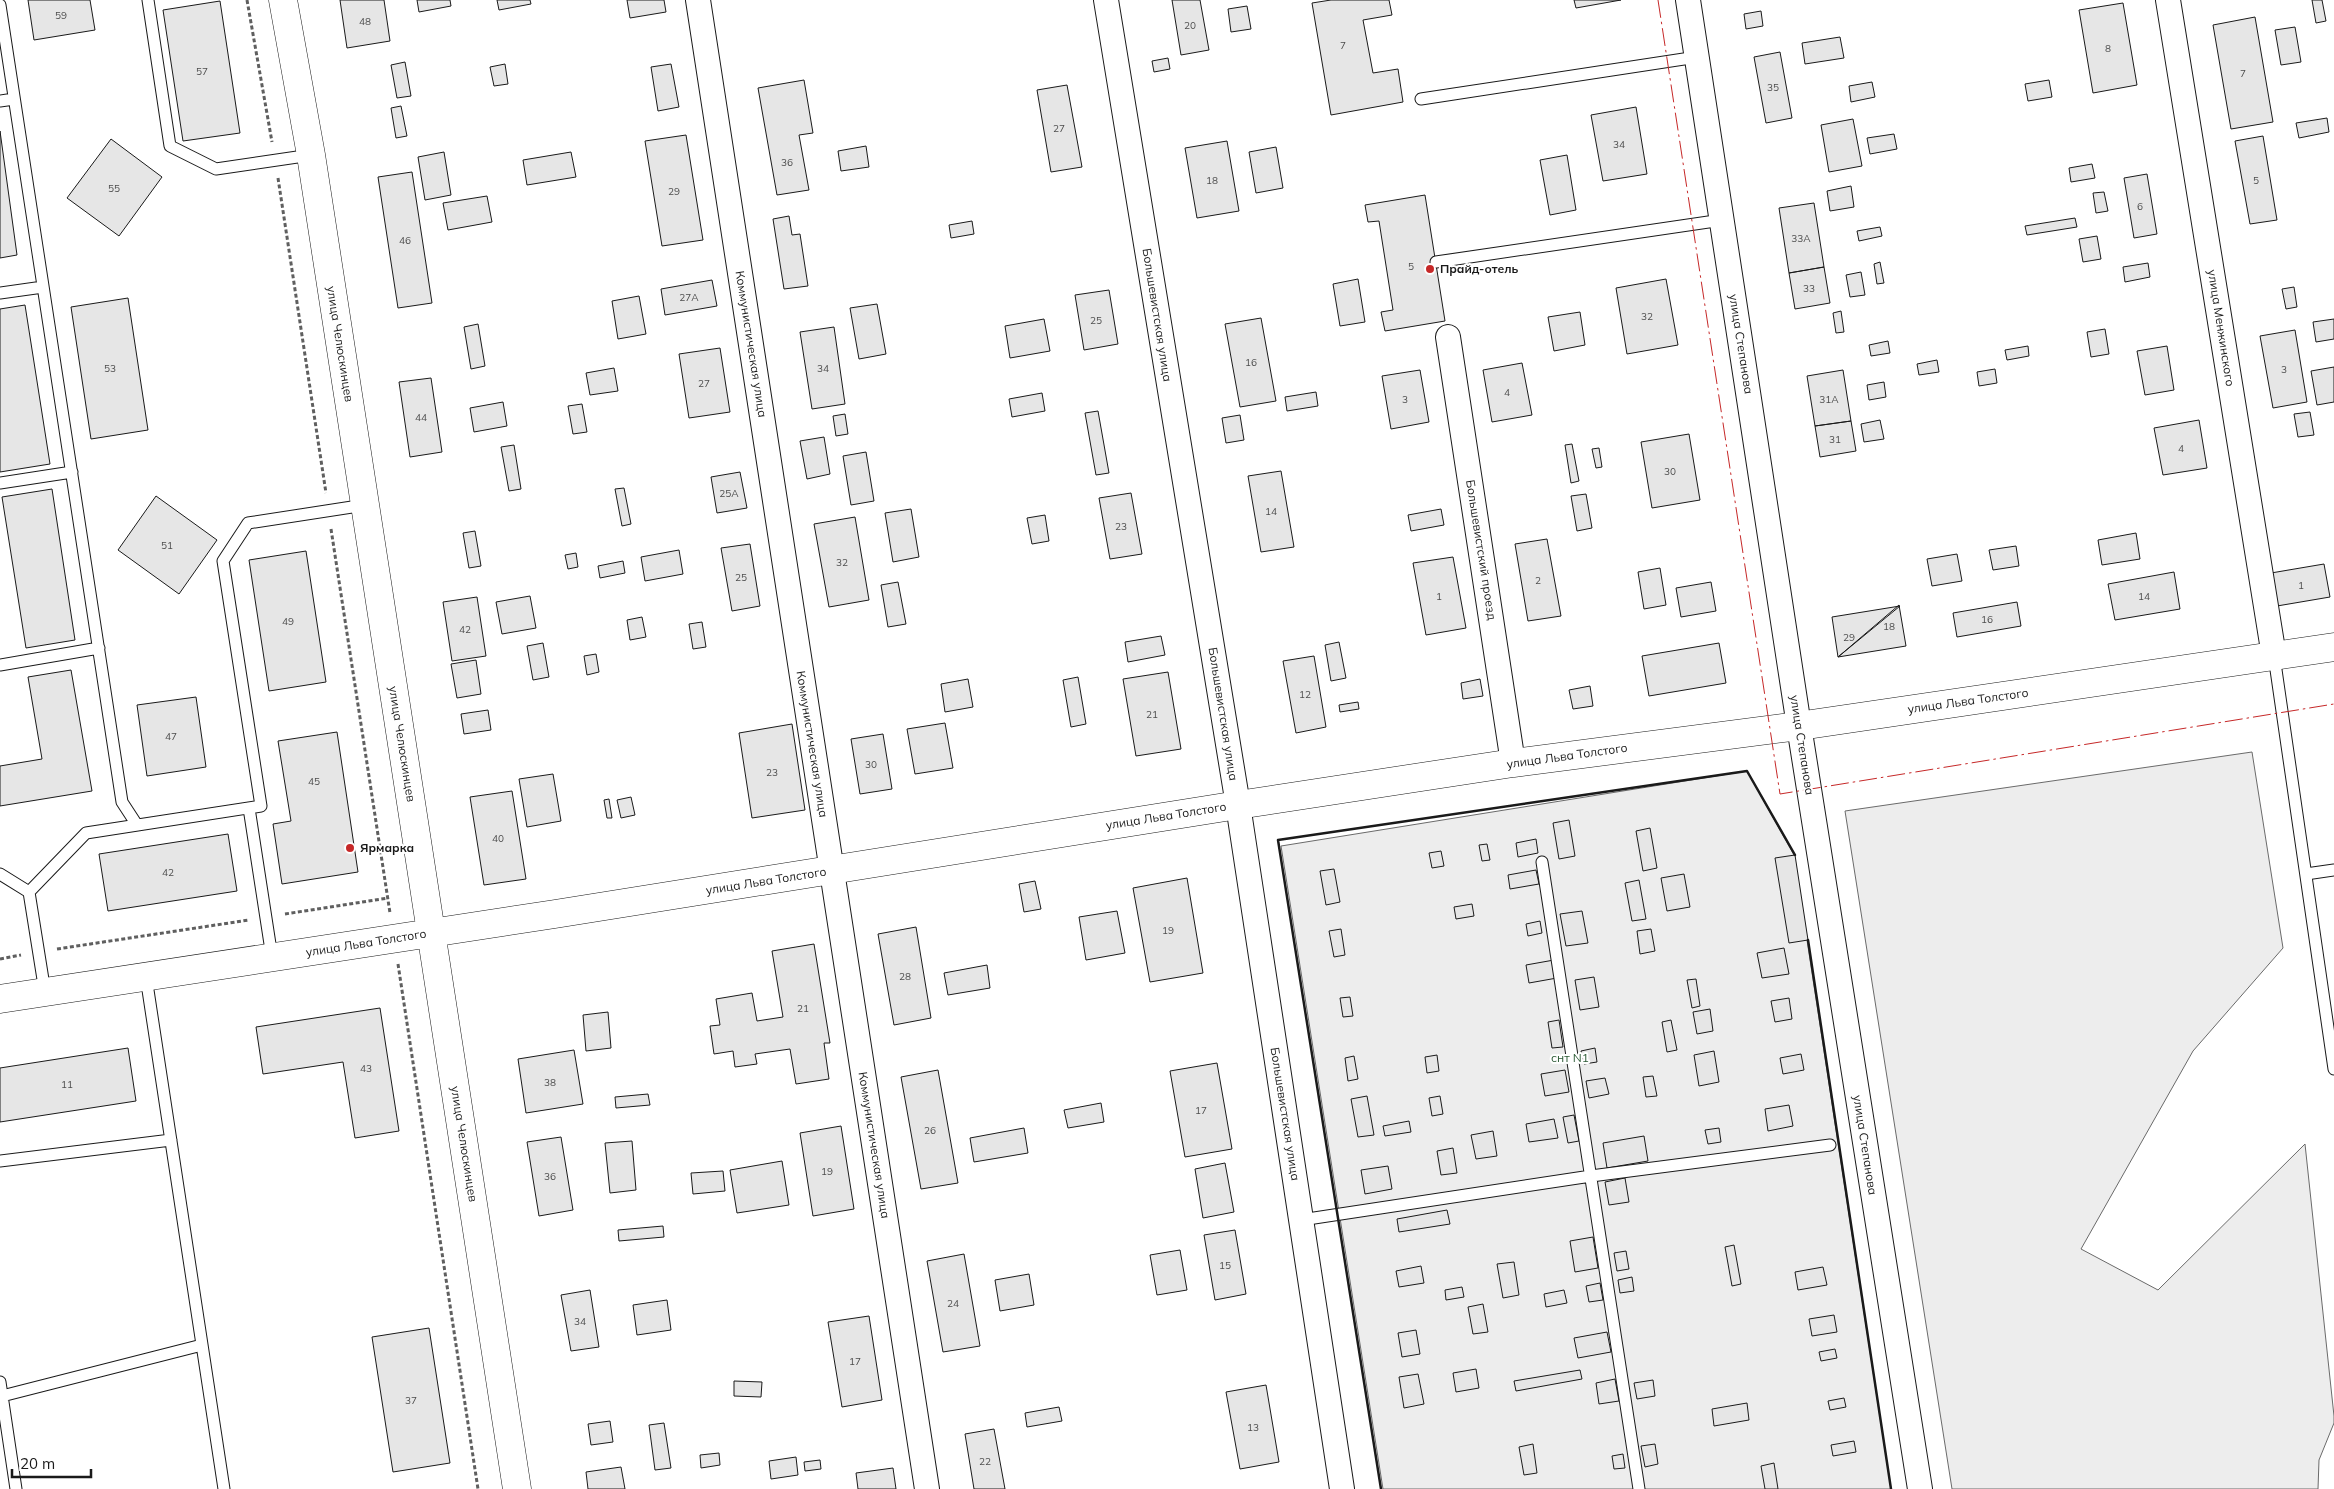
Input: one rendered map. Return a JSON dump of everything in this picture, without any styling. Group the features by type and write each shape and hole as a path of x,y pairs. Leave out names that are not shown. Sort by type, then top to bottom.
{"street":[{"name":"улица Челюскинцев","path":"283,0 311,155 517,1489"},
{"name":"Коммунистическая улица","path":"698,0 927,1489"},
{"name":"Большевистская улица","path":"1106,0 1238,804 1342,1489"},
{"name":"улица Степанова","path":"1688,0 1799,726 1920,1489"},
{"name":"улица Менжинского","path":"2168,0 2274,656"},
{"name":"Большевистский проезд","path":"1448,337 1513,763"},
{"name":"улица Льва Толстого","path":"0,998 431,933 1238,804 1513,763 1799,726 2334,647"}],"lane":[{"path":"148,0 170,146 216,169 311,155"},
{"path":"0,6 122,802 137,825"},
{"path":"1421,99 1697,57"},
{"path":"0,101 14,99"},
{"path":"1436,262 1722,220"},
{"path":"0,293 44,287"},
{"path":"0,483 72,472"},
{"path":"29,892 86,833 261,806 224,561 248,523 365,505"},
{"path":"0,665 99,648"},
{"path":"2274,656 2306,874 2330,1020 2334,1069"},
{"path":"249,808 272,957"},
{"path":"1542,862 1639,1489"},
{"path":"2306,874 2334,870"},
{"path":"0,874 29,892 44,992"},
{"path":"146,976 224,1489"},
{"path":"0,1161 171,1140"},
{"path":"1301,1220 1591,1176 1830,1145"},
{"path":"2,1396 202,1346"},
{"path":"0,1382 16,1489"}],"path":[{"path":"247,0 275,160 478,1489"},
{"path":"0,959 388,898"}],"shaded area":[{"path":"2252,752 2283,948 2193,1051 2081,1249 2158,1290 2305,1144 2334,1416 2334,1423 2319,1460 2318,1489 1952,1489 1845,811"},
{"name":"снт N1","path":"1747,771 1794,855 1891,1489 1383,1489 1281,846"}],"building":[{"path":"28,0 90,0 95,30 34,40"},
{"path":"340,0 384,0 390,41 347,48"},
{"path":"417,0 450,0 451,6 419,12"},
{"path":"497,0 530,0 531,4 499,10"},
{"path":"627,0 664,0 666,12 630,18"},
{"path":"1172,0 1200,0 1209,50 1181,55"},
{"path":"1331,0 1389,0 1392,15 1363,20 1373,73 1398,69 1403,102 1331,115 1312,3"},
{"path":"1574,0 1621,0 1576,8"},
{"path":"2312,0 2322,0 2326,21 2316,23"},
{"path":"220,1 240,133 183,141 163,10"},
{"path":"2123,3 2137,85 2093,93 2079,10"},
{"path":"1247,6 1251,29 1231,32 1228,9"},
{"path":"1761,11 1763,26 1746,29 1744,14"},
{"path":"2255,17 2273,122 2231,129 2213,25"},
{"path":"2295,27 2301,62 2281,65 2275,30"},
{"path":"1840,37 1844,58 1805,64 1802,43"},
{"path":"1780,52 1792,118 1766,123 1754,57"},
{"path":"1168,58 1170,69 1154,72 1152,61"},
{"path":"405,62 411,96 397,98 391,65"},
{"path":"505,64 508,84 494,86 490,67"},
{"path":"671,64 679,107 658,111 651,67"},
{"path":"804,80 813,133 799,135 809,190 777,195 758,88"},
{"path":"2049,80 2052,97 2028,101 2025,84"},
{"path":"1872,82 1875,97 1851,102 1849,86"},
{"path":"1067,85 1082,167 1051,172 1037,90"},
{"path":"401,106 407,136 396,138 391,108"},
{"path":"1636,107 1647,174 1603,181 1591,115"},
{"path":"2327,118 2329,132 2299,138 2296,123"},
{"path":"1853,119 1862,166 1829,172 1821,125"},
{"path":"0,131 17,255 0,258"},
{"path":"1894,134 1897,149 1870,154 1867,138"},
{"path":"686,135 703,240 662,246 645,141"},
{"path":"2263,136 2277,220 2250,224 2235,141"},
{"path":"111,139 162,177 119,236 67,198"},
{"path":"1227,141 1239,211 1197,218 1185,148"},
{"path":"866,146 869,167 841,171 838,151"},
{"path":"1276,147 1283,188 1256,193 1249,152"},
{"path":"444,152 451,195 425,200 418,157"},
{"path":"571,152 576,177 527,185 523,160"},
{"path":"1567,155 1576,210 1550,215 1540,160"},
{"path":"2092,164 2095,178 2071,182 2069,168"},
{"path":"412,172 432,303 398,308 378,177"},
{"path":"2147,174 2157,234 2134,238 2124,178"},
{"path":"1851,186 1854,207 1830,211 1827,191"},
{"path":"2104,192 2108,211 2096,213 2093,193"},
{"path":"1425,195 1445,321 1385,331 1381,312 1393,310 1379,221 1368,222 1365,205"},
{"path":"487,196 492,222 448,230 443,203"},
{"path":"1814,203 1824,267 1789,273 1779,208"},
{"path":"789,216 792,235 800,234 808,286 784,289 773,219"},
{"path":"2075,218 2077,227 2027,235 2025,226"},
{"path":"972,221 974,234 951,238 949,225"},
{"path":"1880,227 1882,236 1859,241 1857,231"},
{"path":"2097,236 2101,259 2083,262 2079,239"},
{"path":"1880,262 1884,283 1877,284 1874,264"},
{"path":"2148,263 2150,277 2125,282 2123,267"},
{"path":"1824,267 1830,303 1795,309 1789,273"},
{"path":"1861,272 1865,295 1850,297 1846,275"},
{"path":"1358,279 1365,322 1340,326 1333,284"},
{"path":"1666,279 1678,345 1627,354 1616,288"},
{"path":"712,280 717,306 665,315 661,289"},
{"path":"2294,287 2297,307 2286,309 2282,289"},
{"path":"1109,290 1118,344 1084,350 1075,295"},
{"path":"639,296 646,334 618,339 612,301"},
{"path":"128,298 148,430 91,439 71,307"},
{"path":"877,304 886,354 859,359 850,308"},
{"path":"25,305 50,464 0,472 0,309"},
{"path":"1841,311 1844,332 1836,333 1833,313"},
{"path":"1580,312 1585,345 1554,351 1548,317"},
{"path":"1261,318 1276,401 1240,407 1225,324"},
{"path":"1044,319 1050,351 1010,358 1005,326"},
{"path":"2334,319 2334,339 2316,342 2313,322"},
{"path":"478,324 485,366 471,369 464,327"},
{"path":"834,327 845,404 812,409 800,332"},
{"path":"2105,329 2109,354 2091,357 2087,332"},
{"path":"2295,330 2307,402 2273,408 2260,336"},
{"path":"1888,341 1890,353 1871,356 1869,345"},
{"path":"2028,346 2029,356 2007,360 2005,350"},
{"path":"2167,346 2174,390 2145,395 2137,351"},
{"path":"720,348 730,412 689,418 679,354"},
{"path":"1937,360 1939,372 1919,375 1917,364"},
{"path":"1522,363 1532,415 1492,422 1483,370"},
{"path":"2334,367 2334,402 2317,405 2311,371"},
{"path":"614,368 618,391 590,395 586,373"},
{"path":"1995,369 1997,383 1979,386 1977,372"},
{"path":"1420,370 1429,422 1391,429 1382,376"},
{"path":"1843,370 1851,421 1815,426 1807,376"},
{"path":"431,378 442,452 410,457 399,382"},
{"path":"1884,382 1886,397 1869,400 1867,385"},
{"path":"1316,392 1318,406 1287,411 1285,397"},
{"path":"1042,393 1045,411 1012,417 1009,399"},
{"path":"503,402 507,426 474,432 470,408"},
{"path":"582,404 587,432 573,434 568,406"},
{"path":"1098,411 1109,473 1096,475 1085,413"},
{"path":"2310,412 2314,435 2298,437 2294,414"},
{"path":"845,414 848,434 836,436 833,416"},
{"path":"1240,415 1244,440 1226,443 1222,418"},
{"path":"1880,420 1884,439 1864,442 1861,424"},
{"path":"2199,420 2207,468 2163,475 2154,428"},
{"path":"1851,421 1856,451 1820,457 1815,426"},
{"path":"1689,434 1700,500 1652,508 1641,442"},
{"path":"824,437 830,474 807,479 800,441"},
{"path":"1572,444 1579,481 1571,483 1565,445"},
{"path":"514,445 521,489 509,491 501,447"},
{"path":"1599,448 1602,467 1596,468 1592,449"},
{"path":"866,452 874,501 851,505 843,456"},
{"path":"1281,471 1294,547 1261,552 1248,476"},
{"path":"740,472 747,508 717,513 711,477"},
{"path":"624,488 631,524 622,526 615,489"},
{"path":"52,489 75,640 26,648 2,497"},
{"path":"1131,493 1142,554 1110,559 1099,498"},
{"path":"1586,494 1592,528 1577,531 1571,496"},
{"path":"156,496 217,540 179,594 118,550"},
{"path":"911,509 919,557 893,562 885,513"},
{"path":"1441,509 1444,525 1411,531 1408,515"},
{"path":"1045,515 1049,541 1032,544 1027,518"},
{"path":"855,517 869,600 829,607 814,524"},
{"path":"475,531 481,566 469,568 463,533"},
{"path":"2136,533 2140,559 2102,565 2098,540"},
{"path":"1547,539 1561,616 1528,621 1515,544"},
{"path":"750,544 760,606 732,611 721,548"},
{"path":"2016,546 2019,566 1993,570 1989,550"},
{"path":"679,550 683,574 645,581 641,557"},
{"path":"306,551 326,682 269,691 249,560"},
{"path":"576,553 578,567 568,569 565,555"},
{"path":"1957,554 1962,581 1932,586 1927,559"},
{"path":"1453,557 1466,628 1426,635 1413,563"},
{"path":"623,561 625,573 600,578 598,566"},
{"path":"2324,564 2330,597 2277,606 2271,573"},
{"path":"1660,568 1666,605 1644,609 1638,572"},
{"path":"2174,572 2180,609 2115,620 2108,584"},
{"path":"898,582 906,624 888,627 881,585"},
{"path":"1711,582 1716,611 1681,617 1676,588"},
{"path":"530,596 536,628 502,634 496,602"},
{"path":"477,597 486,656 452,661 443,602"},
{"path":"2017,602 2021,626 1957,637 1953,613"},
{"path":"1899,605 1906,646 1838,657"},
{"path":"1900,606 1838,657 1832,617"},
{"path":"642,617 646,637 630,640 627,620"},
{"path":"702,622 706,647 693,649 689,624"},
{"path":"1161,636 1165,655 1128,662 1125,642"},
{"path":"1339,642 1346,678 1331,681 1325,645"},
{"path":"543,643 549,677 533,680 527,646"},
{"path":"1719,643 1726,683 1649,696 1642,656"},
{"path":"596,654 599,672 587,675 584,656"},
{"path":"1314,656 1326,727 1296,733 1283,661"},
{"path":"476,660 481,694 457,698 451,664"},
{"path":"71,670 92,791 0,806 0,766 42,759 28,677"},
{"path":"1168,672 1181,749 1136,756 1123,679"},
{"path":"1078,677 1086,724 1071,727 1063,680"},
{"path":"968,679 973,707 945,712 941,684"},
{"path":"1480,679 1483,696 1463,699 1461,683"},
{"path":"1590,686 1593,706 1573,709 1569,690"},
{"path":"196,697 206,767 147,776 137,705"},
{"path":"1358,702 1359,709 1340,712 1339,705"},
{"path":"488,710 491,730 464,734 461,714"},
{"path":"945,723 953,768 915,774 907,729"},
{"path":"792,724 805,810 752,818 739,733"},
{"path":"337,732 358,872 282,884 273,824 291,821 278,741"},
{"path":"883,734 892,789 860,794 851,739"},
{"path":"553,774 561,821 527,827 519,779"},
{"path":"512,791 526,879 484,885 470,797"},
{"path":"631,797 635,815 621,818 617,800"},
{"path":"609,799 612,818 607,818 604,800"},
{"path":"1569,820 1575,856 1559,859 1553,823"},
{"path":"1650,828 1657,868 1643,871 1636,831"},
{"path":"228,834 237,891 108,911 99,854"},
{"path":"1536,839 1538,853 1518,857 1516,843"},
{"path":"1487,844 1490,860 1482,861 1479,845"},
{"path":"1441,851 1444,866 1432,868 1429,853"},
{"path":"1795,855 1808,940 1789,943 1775,858"},
{"path":"1334,869 1340,902 1326,905 1320,871"},
{"path":"1536,870 1539,884 1510,889 1508,875"},
{"path":"1684,874 1690,907 1667,911 1661,878"},
{"path":"1187,878 1203,973 1150,982 1133,888"},
{"path":"1639,880 1646,919 1632,921 1625,883"},
{"path":"1035,881 1041,909 1024,912 1019,884"},
{"path":"1472,904 1474,916 1456,919 1454,907"},
{"path":"1117,911 1125,953 1086,960 1079,917"},
{"path":"1582,911 1588,943 1566,946 1560,914"},
{"path":"1540,921 1542,933 1528,936 1526,924"},
{"path":"916,927 931,1018 894,1025 878,934"},
{"path":"1341,929 1345,955 1334,957 1329,931"},
{"path":"1651,929 1655,951 1640,954 1637,931"},
{"path":"814,944 830,1043 824,1043 829,1079 796,1084 790,1049 755,1054 757,1064 735,1067 733,1051 714,1054 710,1026 720,1025 716,999 752,993 757,1021 783,1017 772,951"},
{"path":"1784,948 1789,974 1762,978 1757,953"},
{"path":"1554,960 1557,978 1529,983 1526,965"},
{"path":"987,965 990,988 948,995 944,973"},
{"path":"1594,977 1599,1007 1580,1010 1575,980"},
{"path":"1696,979 1700,1006 1692,1008 1687,980"},
{"path":"1350,997 1353,1016 1343,1017 1340,998"},
{"path":"1789,998 1792,1019 1775,1022 1771,1001"},
{"path":"380,1008 399,1131 355,1138 343,1062 263,1074 256,1027"},
{"path":"1710,1009 1713,1031 1697,1034 1693,1012"},
{"path":"608,1012 611,1048 586,1051 583,1015"},
{"path":"1559,1020 1563,1047 1552,1048 1548,1022"},
{"path":"1671,1020 1677,1050 1667,1052 1662,1022"},
{"path":"128,1048 136,1101 0,1122 0,1068"},
{"path":"1595,1048 1597,1062 1584,1064 1581,1051"},
{"path":"574,1050 583,1104 526,1113 518,1059"},
{"path":"1714,1051 1719,1082 1699,1086 1694,1055"},
{"path":"1801,1054 1804,1070 1783,1074 1780,1058"},
{"path":"1437,1055 1439,1071 1427,1073 1425,1057"},
{"path":"1354,1056 1358,1079 1348,1081 1345,1058"},
{"path":"1217,1063 1232,1149 1185,1157 1170,1071"},
{"path":"938,1070 958,1183 921,1189 901,1077"},
{"path":"1565,1070 1569,1092 1545,1096 1541,1074"},
{"path":"1653,1076 1657,1096 1646,1097 1643,1077"},
{"path":"1605,1078 1609,1094 1589,1098 1586,1081"},
{"path":"648,1094 650,1105 616,1108 615,1097"},
{"path":"1367,1096 1374,1135 1358,1137 1351,1099"},
{"path":"1440,1096 1443,1114 1432,1116 1429,1098"},
{"path":"1101,1103 1104,1122 1068,1128 1064,1110"},
{"path":"1789,1105 1793,1126 1768,1131 1765,1109"},
{"path":"1574,1115 1579,1141 1568,1143 1563,1117"},
{"path":"1554,1119 1558,1138 1529,1142 1526,1124"},
{"path":"1409,1121 1411,1132 1385,1136 1383,1126"},
{"path":"841,1126 854,1209 813,1216 800,1133"},
{"path":"1024,1128 1028,1153 974,1162 970,1138"},
{"path":"1719,1128 1721,1142 1708,1144 1705,1130"},
{"path":"1493,1131 1497,1156 1476,1159 1471,1135"},
{"path":"1644,1136 1648,1161 1607,1168 1603,1143"},
{"path":"561,1137 573,1210 539,1216 527,1142"},
{"path":"632,1141 636,1190 610,1193 605,1143"},
{"path":"1453,1148 1457,1173 1441,1175 1437,1151"},
{"path":"782,1161 789,1205 737,1213 730,1170"},
{"path":"1225,1163 1234,1212 1203,1218 1195,1169"},
{"path":"1388,1166 1392,1189 1365,1194 1361,1170"},
{"path":"723,1171 725,1191 693,1194 691,1173"},
{"path":"1625,1178 1629,1202 1609,1205 1605,1182"},
{"path":"1447,1210 1450,1224 1399,1232 1397,1219"},
{"path":"663,1226 664,1237 619,1241 618,1230"},
{"path":"1235,1230 1246,1294 1215,1300 1204,1235"},
{"path":"1593,1237 1598,1268 1575,1272 1570,1241"},
{"path":"1734,1245 1741,1284 1732,1286 1725,1247"},
{"path":"1180,1250 1187,1290 1157,1295 1150,1255"},
{"path":"1626,1251 1629,1269 1617,1271 1614,1253"},
{"path":"964,1254 980,1346 943,1352 927,1261"},
{"path":"1514,1262 1519,1295 1503,1298 1497,1264"},
{"path":"1421,1266 1424,1283 1399,1287 1396,1271"},
{"path":"1823,1267 1827,1285 1798,1290 1795,1272"},
{"path":"1029,1274 1034,1305 1000,1311 995,1280"},
{"path":"1632,1277 1634,1291 1620,1293 1618,1280"},
{"path":"1600,1283 1603,1300 1589,1302 1586,1286"},
{"path":"1462,1287 1464,1297 1446,1300 1445,1290"},
{"path":"590,1290 599,1347 571,1351 561,1295"},
{"path":"1564,1290 1567,1303 1546,1307 1544,1294"},
{"path":"667,1300 671,1330 637,1335 633,1305"},
{"path":"1483,1304 1488,1332 1473,1334 1468,1307"},
{"path":"1834,1315 1837,1332 1812,1336 1809,1319"},
{"path":"869,1316 882,1400 842,1407 828,1322"},
{"path":"429,1328 450,1463 393,1472 372,1337"},
{"path":"1416,1330 1420,1354 1402,1357 1398,1333"},
{"path":"1607,1332 1611,1352 1578,1358 1574,1338"},
{"path":"1835,1349 1837,1358 1821,1361 1819,1352"},
{"path":"1476,1369 1479,1388 1456,1392 1453,1373"},
{"path":"1580,1370 1582,1379 1516,1391 1514,1381"},
{"path":"1418,1374 1424,1404 1404,1408 1399,1377"},
{"path":"1615,1379 1619,1401 1599,1404 1596,1383"},
{"path":"1653,1380 1655,1396 1637,1399 1634,1383"},
{"path":"734,1381 762,1382 761,1397 734,1396"},
{"path":"1266,1385 1279,1462 1240,1469 1226,1392"},
{"path":"1844,1398 1846,1407 1830,1410 1828,1401"},
{"path":"1747,1403 1749,1420 1714,1426 1712,1409"},
{"path":"1059,1407 1062,1421 1027,1427 1025,1413"},
{"path":"610,1421 613,1442 591,1445 588,1424"},
{"path":"664,1423 671,1468 655,1470 649,1425"},
{"path":"994,1429 1005,1489 974,1489 965,1434"},
{"path":"1854,1441 1856,1452 1833,1456 1831,1445"},
{"path":"1533,1444 1537,1473 1524,1475 1519,1447"},
{"path":"1655,1444 1658,1464 1645,1467 1641,1446"},
{"path":"719,1453 720,1465 701,1468 700,1455"},
{"path":"1623,1454 1625,1468 1614,1469 1612,1456"},
{"path":"796,1457 798,1475 771,1479 769,1461"},
{"path":"820,1460 821,1469 805,1471 804,1462"},
{"path":"1774,1463 1778,1489 1765,1489 1761,1466"},
{"path":"621,1467 625,1489 588,1489 586,1472"},
{"path":"893,1468 896,1489 858,1489 856,1473"}],"wall":[{"path":"1381,1489 1278,840 1747,771 1795,855"},
{"path":"1808,940 1891,1489"}],"power":[{"path":"1658,0 1780,794 2334,704"}],"place":[{"name":"Прайд-отель","path":"1430,269"},
{"name":"Ярмарка","path":"350,848"}]}
